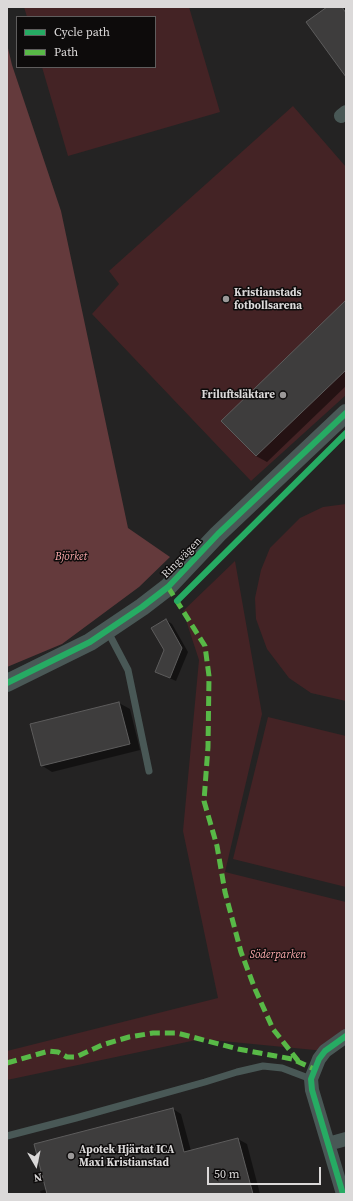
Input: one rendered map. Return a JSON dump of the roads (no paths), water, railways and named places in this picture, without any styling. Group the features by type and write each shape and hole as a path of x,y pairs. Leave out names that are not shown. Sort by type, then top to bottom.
{"street":[{"name":"Ringvägen","path":"7,683 90,642 142,607 168,587 218,534 346,413"},
{"path":"343,1194 312,1090 311,1079 319,1059 325,1051 346,1036"},
{"path":"328,1144 346,1139"}],"lane":[{"path":"107,630 128,670 149,771"},
{"path":"7,1136 263,1066 282,1068 311,1079"}],"place":[{"name":"Kristianstads fotbollsarena","path":"226,299"},
{"name":"Friluftsläktare","path":"283,395"},
{"name":"Apotek Hjärtat ICA Maxi Kristianstad","path":"71,1156"}],"park label":[{"name":"Björket","path":"71,557"},
{"name":"Söderparken","path":"278,955"}]}
